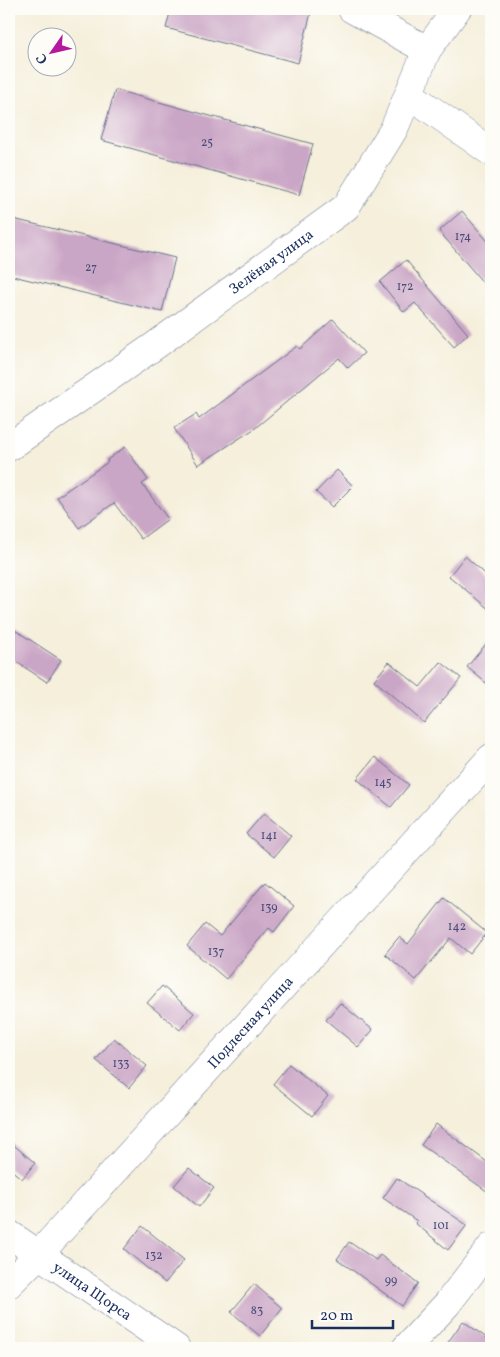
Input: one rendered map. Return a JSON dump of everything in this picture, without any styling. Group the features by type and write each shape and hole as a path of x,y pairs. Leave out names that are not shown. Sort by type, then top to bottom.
{"street":[{"path":"352,9 427,50"},
{"name":"Зелёная улица","path":"9,447 161,341 346,207 394,129 427,50 457,9"},
{"path":"409,94 491,152"},
{"name":"Подлесная улица","path":"9,1284 39,1254 491,758"},
{"name":"улица Щорса","path":"9,1234 176,1348"},
{"path":"406,1348 447,1304 491,1246"}],"building":[{"path":"171,9 312,9 298,63 166,28"},
{"path":"115,90 313,144 299,195 101,140"},
{"path":"462,211 491,245 491,292 439,231"},
{"path":"9,218 175,258 162,312 9,275"},
{"path":"406,260 468,334 454,347 415,303 404,312 380,282"},
{"path":"333,319 364,353 348,368 339,358 254,429 198,465 174,428 196,414 199,419 297,346 300,349"},
{"path":"125,447 148,480 142,484 168,519 141,539 114,503 79,528 57,497 108,462 107,460"},
{"path":"337,470 353,486 332,507 316,492"},
{"path":"465,556 491,579 491,611 449,576"},
{"path":"9,626 61,660 47,682 9,657"},
{"path":"491,638 491,687 467,667"},
{"path":"389,662 420,687 441,662 461,678 424,723 374,680"},
{"path":"375,757 409,785 391,807 357,779"},
{"path":"264,813 291,836 274,857 246,834"},
{"path":"265,882 294,906 274,932 269,928 226,979 187,946 205,924 220,936"},
{"path":"444,898 487,933 470,954 451,938 416,980 385,954 399,937 408,944"},
{"path":"162,986 194,1013 180,1030 147,1003"},
{"path":"340,1003 373,1030 358,1047 326,1020"},
{"path":"114,1038 147,1066 129,1088 96,1060"},
{"path":"289,1064 328,1096 312,1116 273,1084"},
{"path":"436,1124 491,1165 491,1194 421,1145"},
{"path":"9,1141 35,1163 22,1179 9,1168"},
{"path":"189,1168 214,1188 199,1207 174,1186"},
{"path":"397,1178 467,1225 448,1250 415,1223 417,1221 383,1198"},
{"path":"142,1226 184,1260 165,1283 124,1249"},
{"path":"349,1242 376,1260 380,1255 418,1283 402,1306 337,1259"},
{"path":"254,1284 282,1308 260,1336 231,1312"},
{"path":"463,1321 491,1341 491,1348 444,1348"}]}
